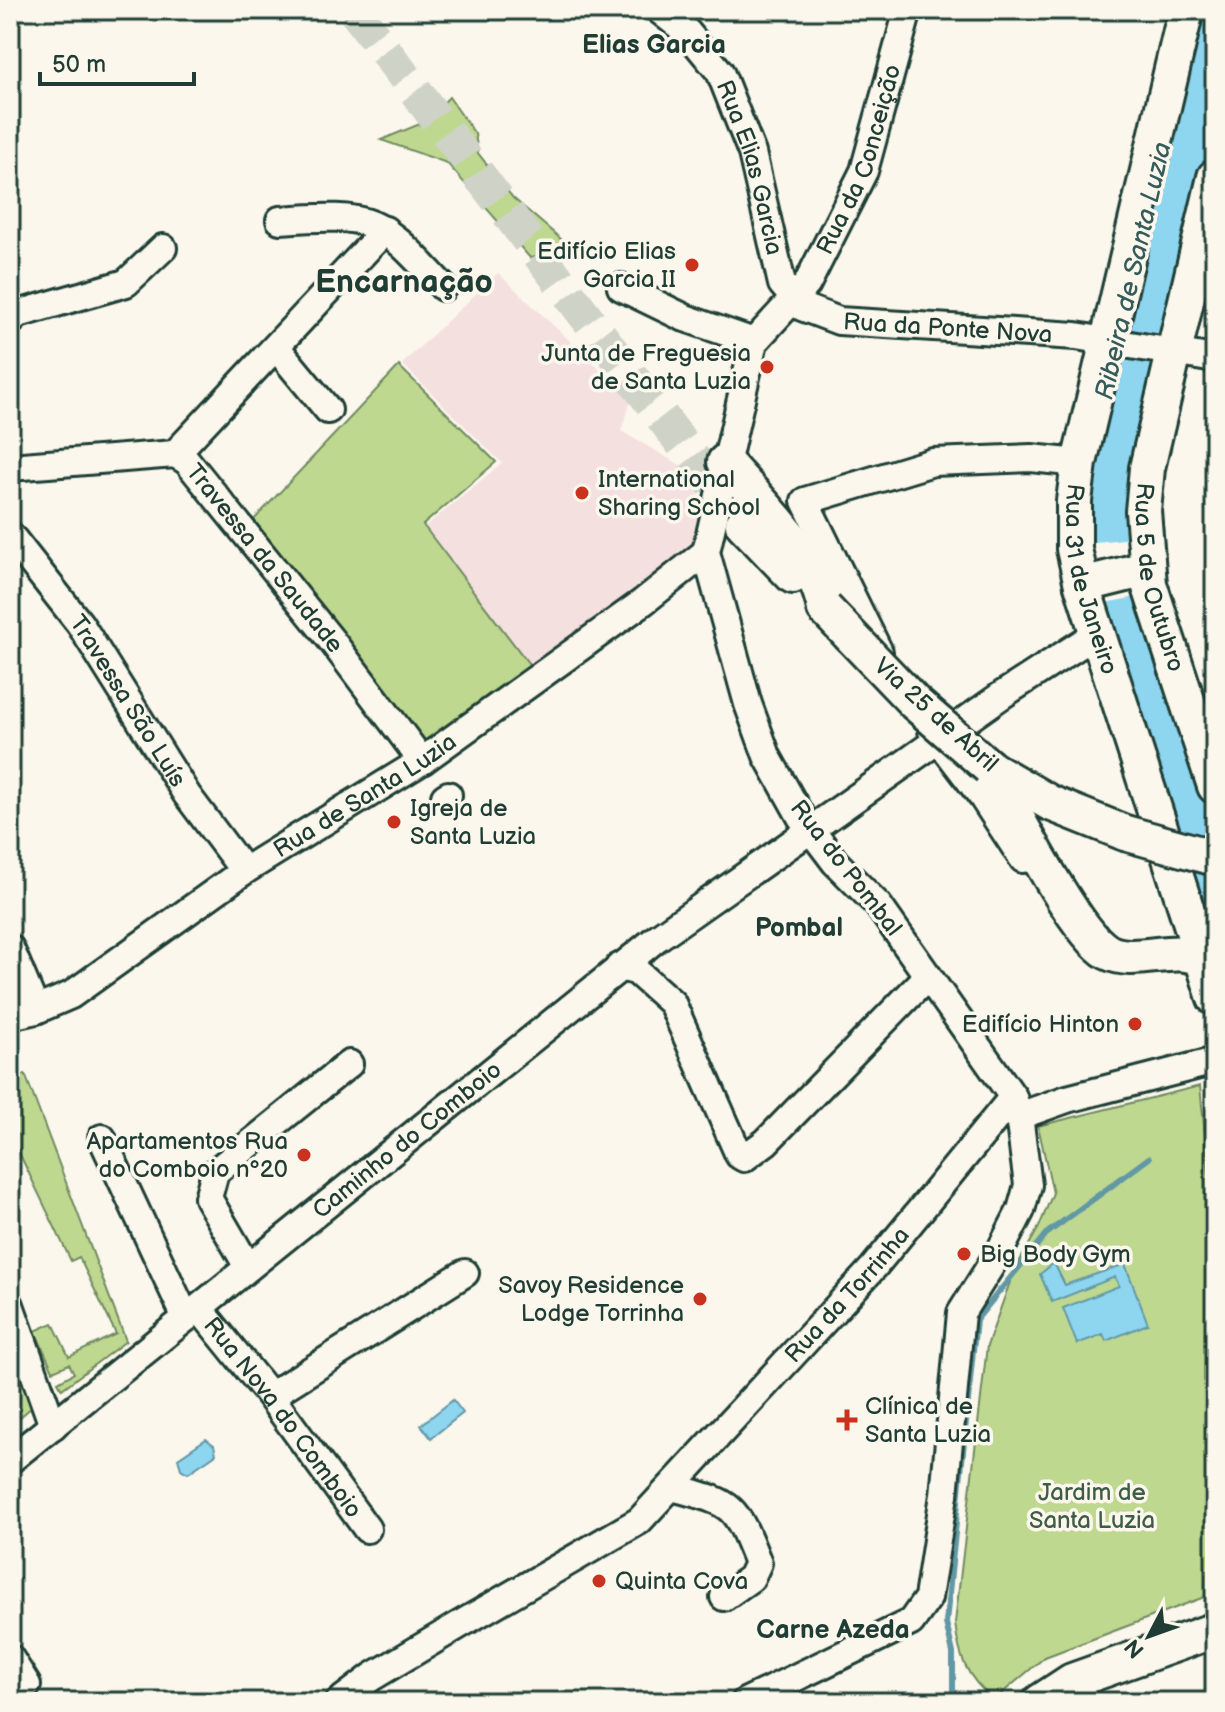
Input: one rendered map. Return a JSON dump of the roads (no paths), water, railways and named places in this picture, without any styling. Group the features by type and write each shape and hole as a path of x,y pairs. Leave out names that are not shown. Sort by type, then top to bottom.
{"main road":[{"name":"Rua 31 de Janeiro","path":"1186,10 1079,463 1074,501 1074,549 1096,634 1215,998"},
{"name":"Rua 5 de Outubro","path":"1215,177 1147,468 1143,511 1146,569 1215,786"},
{"path":"725,462 809,563 821,585 825,609"},
{"name":"Via 25 de Abril","path":"743,524 915,703 989,767 1050,803 1125,833 1215,858"},
{"path":"1082,585 1146,569"},
{"path":"989,767 1080,923 1109,952 1139,957 1188,955 1204,962"},
{"path":"1040,1702 1072,1681 1215,1630"}],"street":[{"name":"Rua Elias Garcia","path":"659,10 687,32 705,53 731,96 752,153 777,269 793,301"},
{"name":"Rua da Conceição","path":"754,342 765,326 793,301 820,261 864,171 908,10"},
{"path":"280,220 341,215 355,217 385,230 402,243 443,287"},
{"path":"175,454 385,230"},
{"path":"10,322 18,314 126,283 163,248"},
{"path":"621,287 685,318 754,342 706,552"},
{"name":"Rua da Ponte Nova","path":"793,301 821,317 839,321 1076,336 1215,359"},
{"path":"276,347 328,410"},
{"name":"Travessa da Saudade","path":"10,467 175,454 187,461 332,641 422,761"},
{"path":"1079,463 1031,458 933,462 805,501 857,614 892,676 983,798 1077,941 1090,951 1109,952"},
{"name":"Travessa São Luís","path":"10,535 80,624 187,795 244,871"},
{"name":"Rua de Santa Luzia","path":"23,1013 71,995 244,871 422,761 643,602 706,552"},
{"name":"Rua do Pombal","path":"706,552 748,704 767,756 810,829 835,862 878,905 1016,1106"},
{"name":"Caminho do Comboio","path":"10,1460 619,967 810,829 1096,634"},
{"path":"10,948 23,1013"},
{"path":"619,967 636,971 672,1003 739,1155 744,1158 766,1142 928,976"},
{"path":"745,1702 911,1622 928,1598 944,1495 961,1313 1000,1251 1021,1210 1028,1185 1016,1106 1067,1099 1215,1061"},
{"path":"248,1267 208,1198 215,1172 349,1064"},
{"name":"Rua da Torrinha","path":"339,1702 434,1640 639,1521 873,1268 1016,1106"},
{"name":"Rua Nova do Comboio","path":"102,1138 193,1313 270,1396 367,1529"},
{"path":"270,1396 465,1273"},
{"path":"10,1305 53,1426"},
{"path":"669,1490 726,1503 733,1508 758,1563 738,1589 724,1597"},
{"path":"10,1658 27,1685"}],"water":[{"path":"1198,10 1215,10 1215,123 1134,459 1179,718 1215,831 1215,961 1100,604 1084,506"},
{"path":"1054,1263 1065,1285 1125,1264 1148,1324 1106,1341 1103,1334 1077,1344 1063,1308 1119,1286 1115,1277 1052,1302 1040,1274"},
{"path":"453,1400 463,1413 431,1438 421,1425"},
{"path":"206,1439 214,1445 216,1454 188,1473 181,1469 178,1458"}],"waterway":[{"path":"953,1702 953,1653 946,1623 976,1320 1046,1234 1149,1158"}],"tunnel":[{"path":"354,10 743,524"}],"place":[{"name":"Edifício Elias Garcia II","path":"692,265"},
{"name":"Junta de Freguesia de Santa Luzia","path":"767,367"},
{"name":"International Sharing School","path":"582,493"},
{"name":"Igreja de Santa Luzia","path":"394,822"},
{"name":"Edifício Hinton","path":"1135,1024"},
{"name":"Apartamentos Rua do Comboio nº20","path":"304,1155"},
{"name":"Big Body Gym","path":"964,1254"},
{"name":"Savoy Residence Lodge Torrinha","path":"700,1299"},
{"name":"Clínica de Santa Luzia","path":"847,1420"},
{"name":"Quinta Cova","path":"599,1581"}],"district":[{"name":"Elias Garcia","path":"654,45"},
{"name":"Encarnação","path":"404,282"},
{"name":"Pombal","path":"799,928"},
{"name":"Carne Azeda","path":"833,1630"}],"water label":[{"name":"Ribeira de Santa Luzia","path":"1134,271"}],"park label":[{"name":"Jardim de Santa Luzia","path":"1092,1506"}]}
